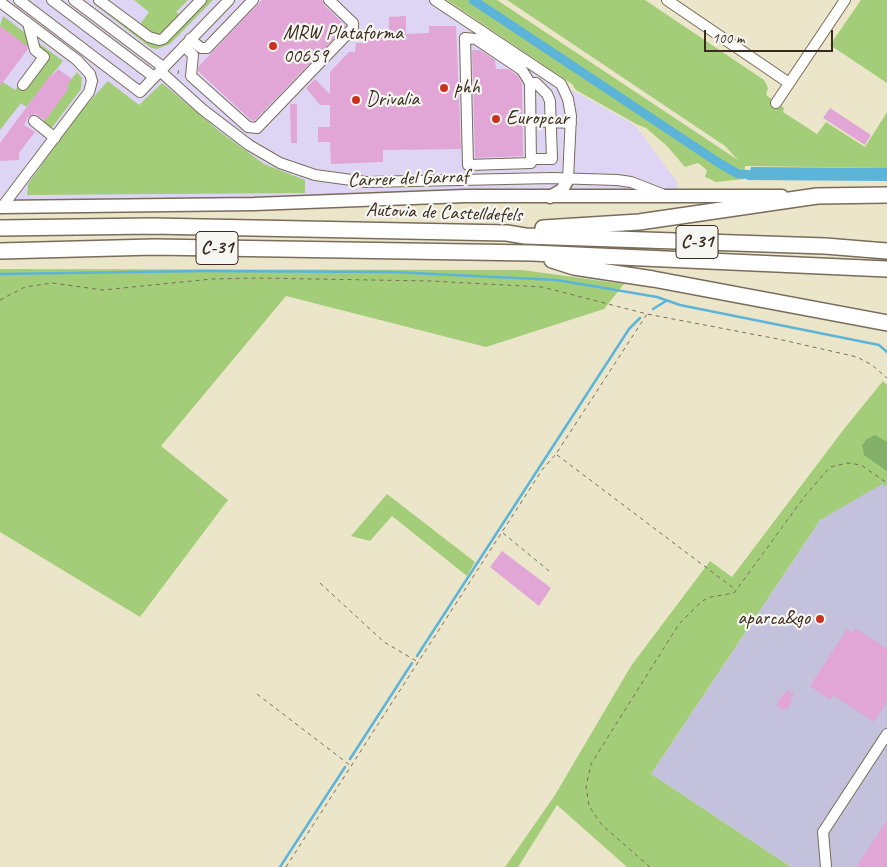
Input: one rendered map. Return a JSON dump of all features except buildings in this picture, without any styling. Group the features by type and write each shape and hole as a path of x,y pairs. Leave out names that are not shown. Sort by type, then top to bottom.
{"highway":[{"path":"507,233 546,227 612,224 675,218 817,196 887,195"},
{"name":"Autovia de Castelldefels","path":"0,228 152,226 507,233 525,236 788,245 887,251"},
{"name":"Autovia de Castelldefels","path":"4,253 154,247 532,253 887,269"},
{"path":"532,253 574,267 653,279 887,323"}],"main road":[{"path":"550,197 562,190 568,179"},
{"name":"Carrer del Garraf","path":"1,206 254,204 466,196 817,196"}],"street":[{"path":"19,0 140,92 229,0"},
{"path":"52,0 159,72"},
{"path":"99,0 148,37 159,40 163,39 201,0"},
{"path":"191,67 253,0"},
{"path":"187,42 193,55 190,74 248,126 257,128 353,28 353,23 330,0"},
{"path":"435,0 561,84 568,99 571,120 568,179"},
{"path":"667,0 789,83"},
{"path":"776,103 845,0"},
{"path":"77,1 202,109 249,145 280,163 316,175 366,182 616,180 631,182 670,197"},
{"path":"0,2 85,68 90,74 92,87 1,206"},
{"path":"23,85 44,57 35,50 28,23"},
{"path":"465,38 476,39 522,70 530,83 530,121 531,163 468,165 465,38"},
{"path":"187,42 201,48 207,48"},
{"path":"530,83 536,83 547,94 550,101 552,159 531,159"},
{"path":"530,121 551,122 555,118 571,120"},
{"path":"34,122 54,138"},
{"path":"826,867 823,832 887,734"}],"path":[{"path":"0,300 25,287 52,283 103,290 212,279 421,281 542,287 647,314 778,339 857,357 872,365 887,378"},
{"path":"286,867 542,470 556,454 647,314"},
{"path":"556,454 736,590"},
{"path":"650,867 602,825 589,806 586,787 591,764 688,614 702,601 711,597 734,593 805,496 830,467 848,463 861,466 887,483"},
{"path":"502,533 549,571"},
{"path":"320,584 384,642 419,662"},
{"path":"257,694 351,766"}],"shaded area":[{"path":"0,0 435,0 561,84 635,125 677,182 678,197 0,206"},
{"name":"aparca&go","path":"882,483 887,486 887,867 791,867 651,774 820,520"}],"green space":[{"path":"96,0 157,45 164,43 207,0 213,0 170,44 157,49 151,48 93,3"},
{"path":"134,0 188,0 176,12 181,15 157,36 139,26 149,12"},
{"path":"447,0 497,0 738,160 725,146 507,0 645,0 764,80 768,88 766,95 784,108 783,112 817,134 826,122 865,147 887,112 887,168 745,166 744,179 716,182 705,177 707,170 698,163 685,167 667,146 646,128 576,90 572,84"},
{"path":"861,0 887,0 887,83 830,45"},
{"path":"3,16 28,35 33,51 0,26"},
{"path":"36,41 63,61 26,107 21,103 0,130 0,80 15,90 19,85 24,89 50,56 37,46"},
{"path":"77,72 82,78 81,89 51,129 43,122 69,88 66,86"},
{"path":"108,81 139,105 162,83 219,131 264,164 305,180 305,193 27,195 28,184 79,113"},
{"path":"0,269 522,270 624,284 604,309 486,347 286,296 161,446 228,500 140,617 0,532"},
{"path":"883,381 887,385 887,486 882,484 820,520 651,774 791,867 627,867 557,805 518,867 505,867 555,795 631,666 710,561 732,577 844,429"},
{"path":"875,435 887,442 887,471 864,455 862,445 867,439"},
{"path":"387,494 475,562 467,576 392,516 370,541 351,536"}],"water":[{"path":"751,167 887,168 887,181 747,180"}],"waterway":[{"path":"473,0 719,163 738,174 759,175"},
{"path":"0,274 202,271 392,272 557,280 657,297 680,305 879,345 887,352"},
{"path":"653,309 666,301"},
{"path":"417,656 629,329 640,318"},
{"path":"350,759 412,663"},
{"path":"280,867 345,767"}],"place":[{"name":"MRW Plataforma 00659","path":"273,46"},
{"name":"phh","path":"444,88"},
{"name":"Drivalia","path":"356,100"},
{"name":"Europcar","path":"496,119"},
{"name":"aparca&go","path":"820,619"}]}
